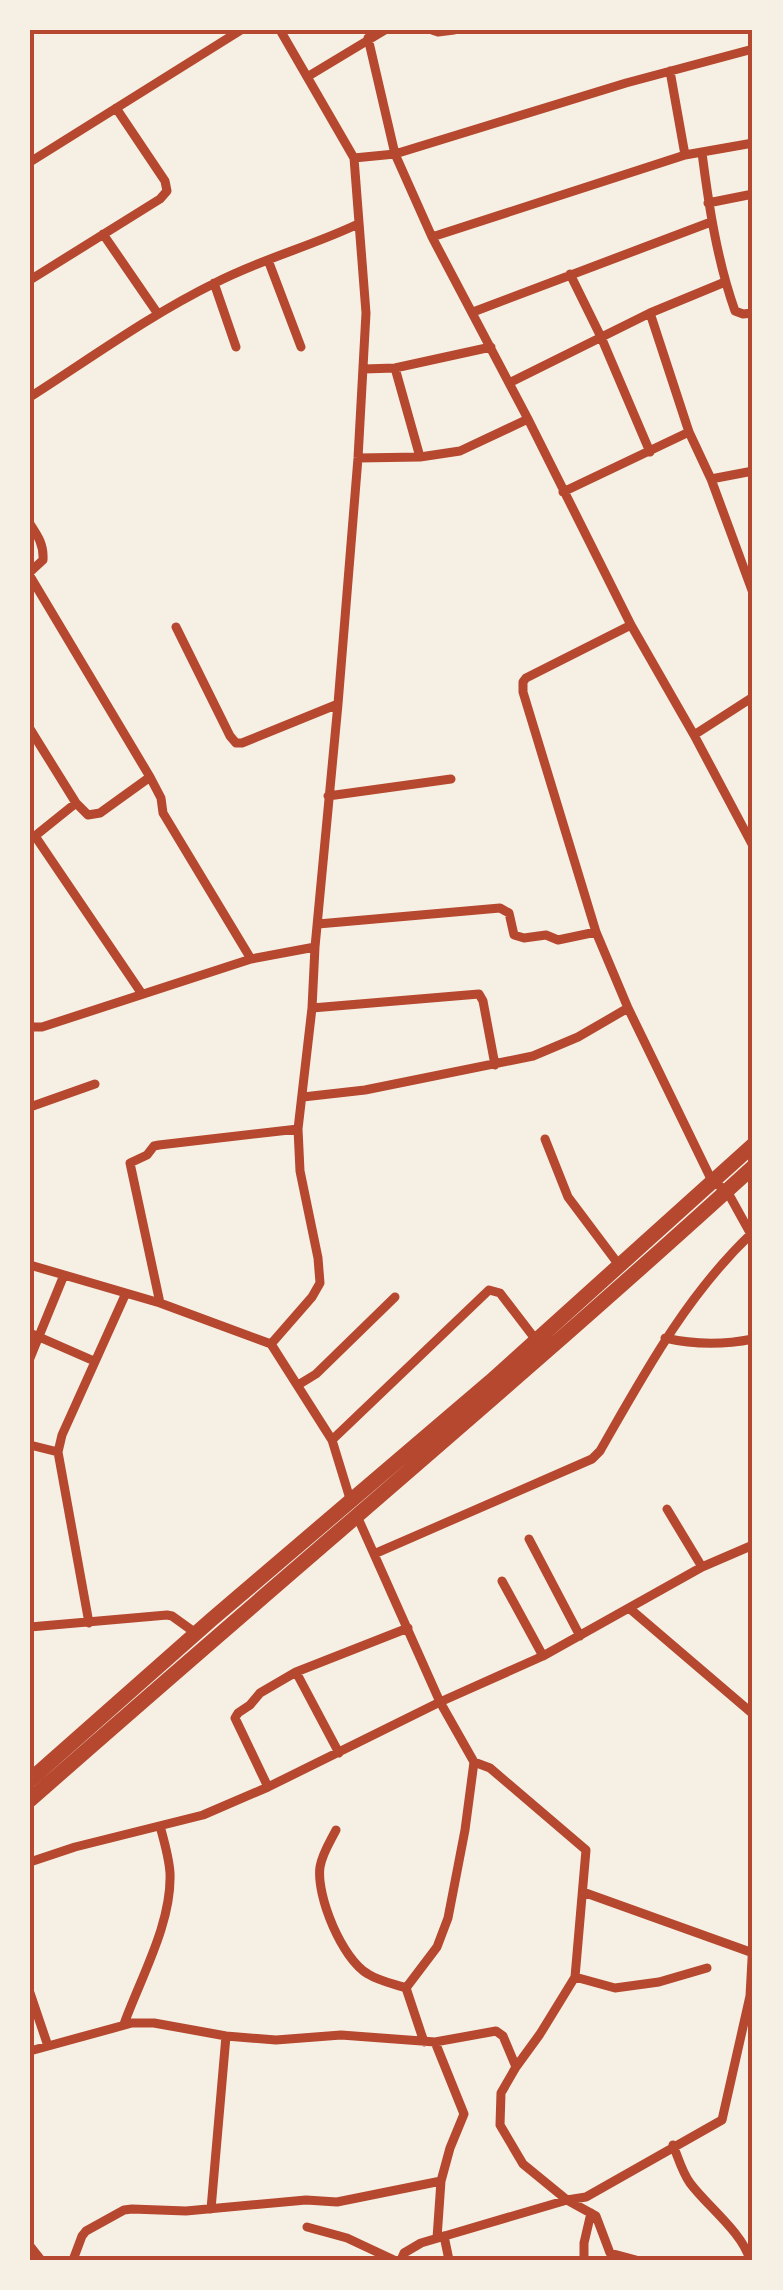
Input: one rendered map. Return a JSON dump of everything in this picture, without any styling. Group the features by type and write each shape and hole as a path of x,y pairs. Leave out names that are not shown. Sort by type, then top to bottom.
{"highway":[{"path":"36,1776 354,1508 753,1145"},
{"path":"30,1800 36,1776 196,1634 499,1395 753,1168"}],"street":[{"path":"30,162 242,30"},
{"path":"270,1344 320,1283 300,1171 298,1129 338,704 366,313 354,158 280,30"},
{"path":"307,77 384,30"},
{"path":"432,30 454,30"},
{"path":"368,38 395,154 432,238 528,418 630,625 753,846"},
{"path":"354,158 395,154 670,70 753,49"},
{"path":"670,70 686,156"},
{"path":"30,280 167,191 165,181 116,108"},
{"path":"432,238 686,156 753,143"},
{"path":"702,153 711,222 725,282 735,311 753,313"},
{"path":"708,203 753,194"},
{"path":"473,312 711,222"},
{"path":"30,397 158,314 214,283 358,224"},
{"path":"103,234 158,314"},
{"path":"268,260 301,348"},
{"path":"570,274 602,337 650,452"},
{"path":"509,382 650,313 725,282"},
{"path":"214,283 236,347"},
{"path":"650,313 690,432 752,588"},
{"path":"364,369 395,368 491,347"},
{"path":"395,368 420,457"},
{"path":"358,458 420,457 460,451 528,418"},
{"path":"563,492 690,432"},
{"path":"711,479 753,471"},
{"path":"30,524 42,542 44,554 30,574 150,777 164,813 250,959"},
{"path":"374,1554 592,1460 665,1338 725,1258 752,1236 727,1191 712,1181 628,1008 596,932 522,686 526,678 630,625"},
{"path":"176,627 236,743 338,704"},
{"path":"694,735 753,698"},
{"path":"30,729 88,815 100,813 150,777"},
{"path":"328,796 450,778"},
{"path":"76,802 33,838 142,994"},
{"path":"318,924 500,908 509,913 514,935 520,938 542,935 558,940 596,932"},
{"path":"30,1027 42,1027 250,959 315,947"},
{"path":"312,1008 479,994 496,1065"},
{"path":"303,1097 365,1090 496,1065 555,1048 628,1008"},
{"path":"30,1107 95,1084"},
{"path":"160,1303 130,1163 147,1155 154,1146 298,1129"},
{"path":"545,1139 568,1197 619,1265"},
{"path":"30,1265 160,1303 270,1344 332,1440 374,1554 440,1702 474,1762 448,1918 437,1947 406,1988"},
{"path":"30,1358 34,1334 64,1275"},
{"path":"332,1440 490,1290 500,1292 536,1340"},
{"path":"89,1624 58,1452 62,1434 126,1293"},
{"path":"298,1385 316,1374 394,1298"},
{"path":"34,1334 94,1362"},
{"path":"665,1338 710,1344 753,1339"},
{"path":"30,1445 58,1452"},
{"path":"667,1509 702,1566"},
{"path":"529,1539 580,1636"},
{"path":"30,1862 203,1815 268,1788 440,1702 543,1656 702,1566 753,1545"},
{"path":"502,1581 543,1656"},
{"path":"629,1608 753,1714"},
{"path":"30,1627 167,1614 196,1634"},
{"path":"268,1788 236,1716 260,1692 296,1672 408,1628"},
{"path":"296,1672 339,1754"},
{"path":"474,1762 490,1768 586,1850 574,1977 502,2093 500,2125 523,2164 566,2200 596,2216 610,2256 636,2260"},
{"path":"124,2024 157,1944 166,1910 170,1872 160,1826"},
{"path":"336,1830 321,1860 320,1884 337,1934 365,1973 406,1988 464,2114 441,2181 440,2238 449,2260"},
{"path":"582,1892 753,1952"},
{"path":"307,2227 347,2238 398,2260 404,2252 440,2238 586,2197 722,2120 750,1996 753,1941"},
{"path":"574,1977 616,1988 659,1982 707,1968"},
{"path":"30,1993 48,2046"},
{"path":"30,2051 124,2024 154,2024 276,2040 341,2035 430,2042 496,2030 503,2036 516,2067"},
{"path":"210,2209 226,2036"},
{"path":"674,2145 688,2180 748,2252 750,2260"},
{"path":"74,2260 86,2232 124,2210 210,2209 306,2200 338,2202 441,2181"},
{"path":"584,2260 592,2213"},
{"path":"30,2246 41,2260"}]}
